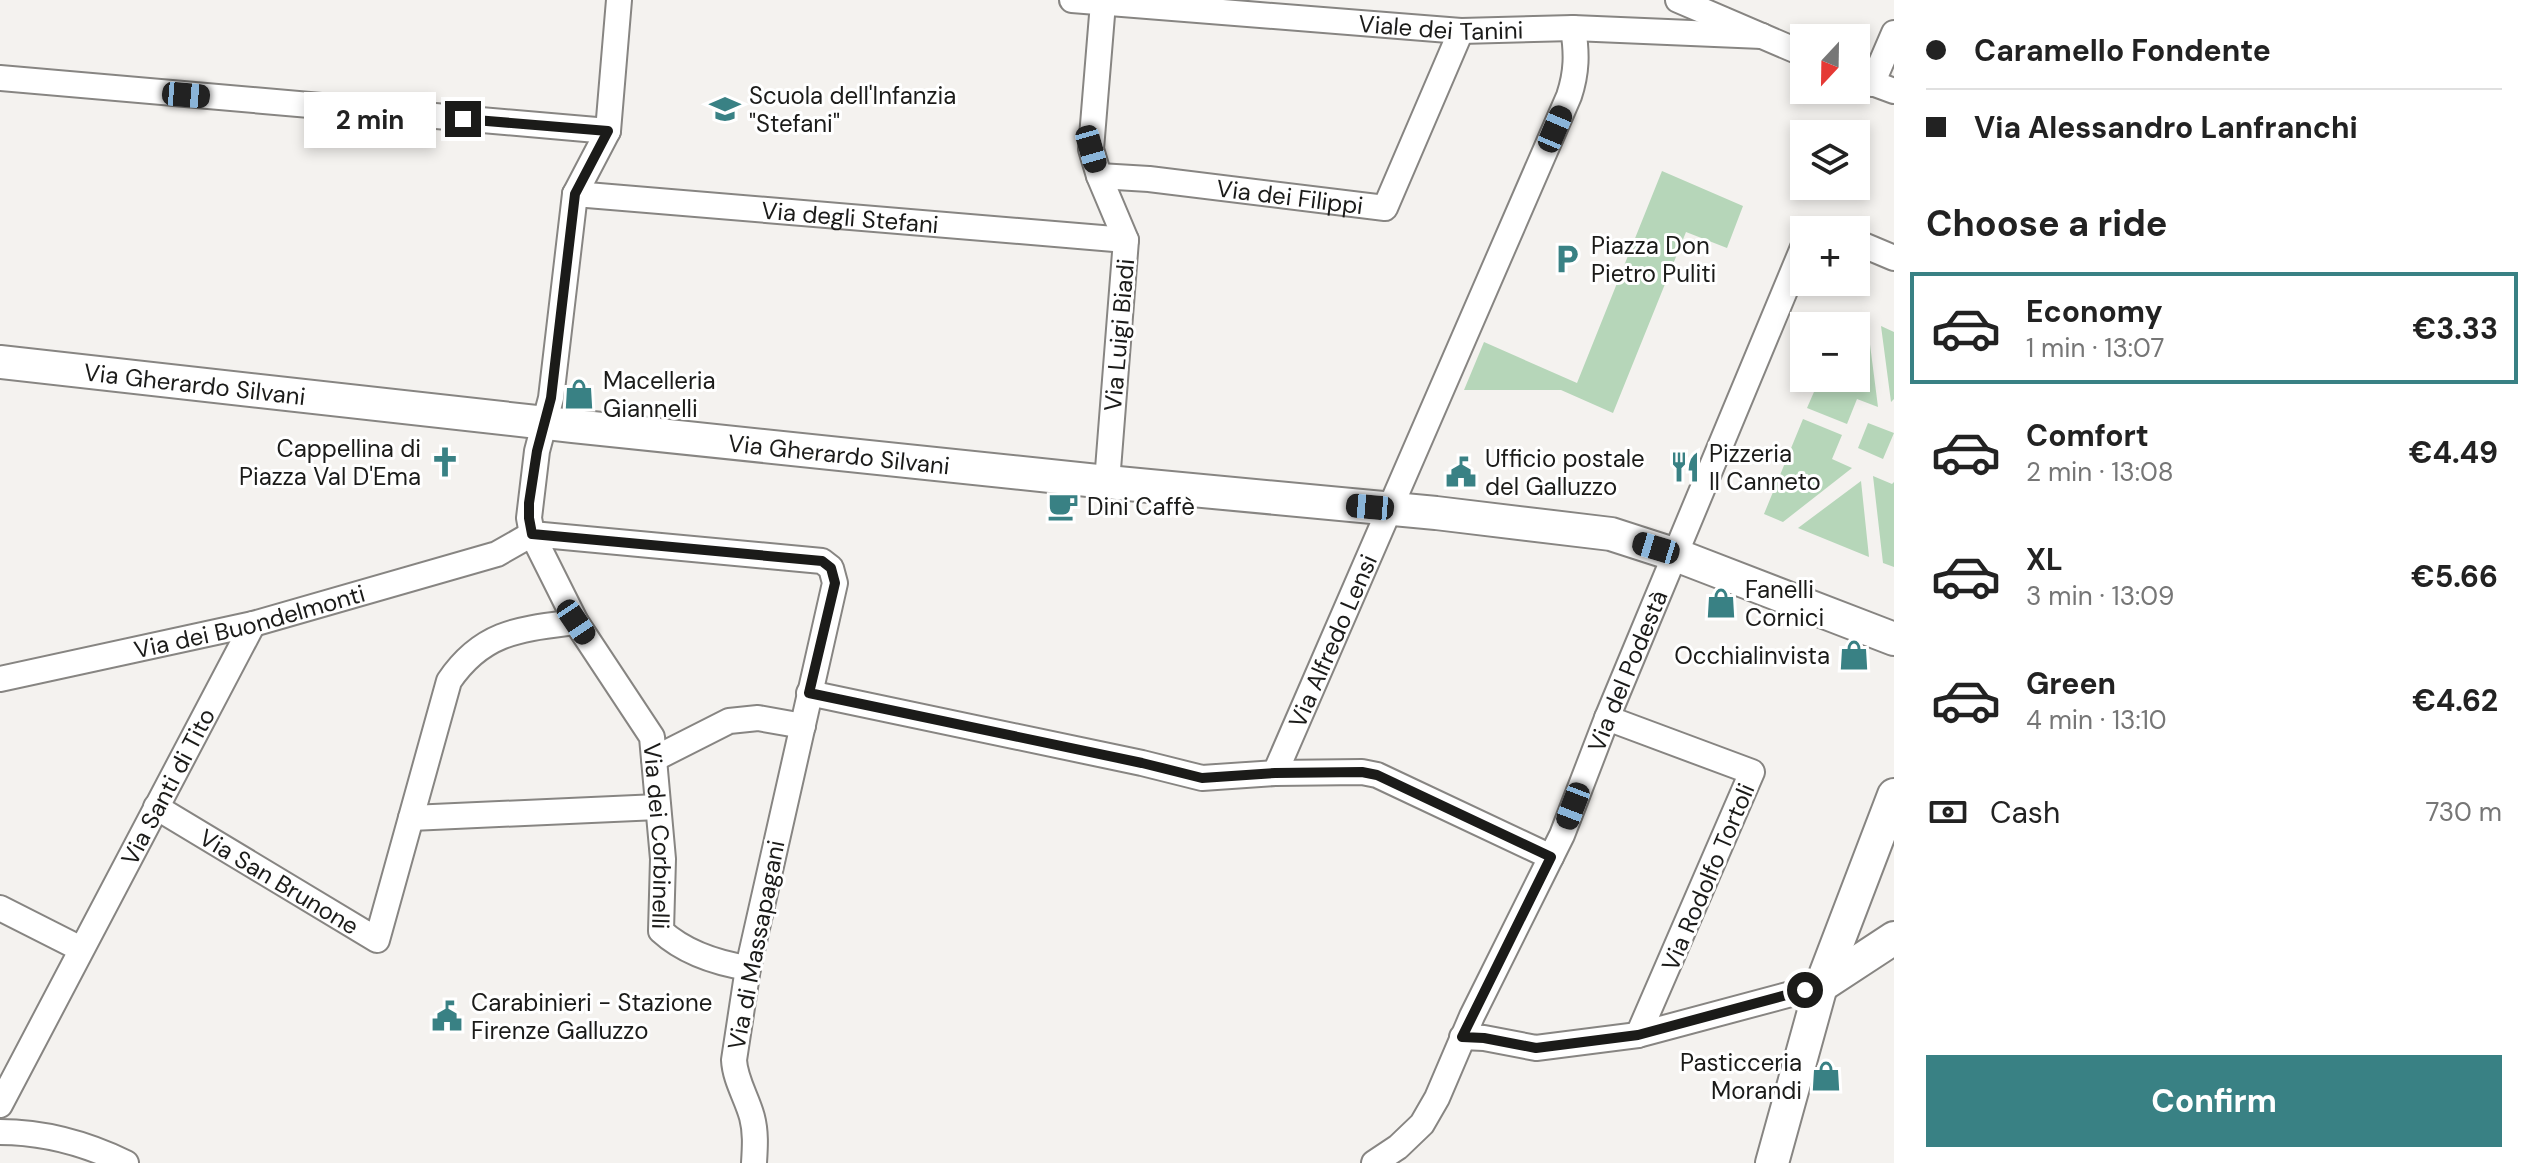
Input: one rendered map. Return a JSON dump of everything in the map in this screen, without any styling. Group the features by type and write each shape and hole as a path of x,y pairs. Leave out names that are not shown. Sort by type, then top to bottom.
{"main road":[{"name":"Via Gherardo Silvani","path":"0,362 545,423 1107,482 1391,508 1611,534 1676,555 1894,639"},
{"path":"1772,1163 1821,986 1894,795"},
{"path":"1821,986 1894,938"}],"street":[{"path":"532,534 529,503 537,451 551,398 575,194 608,131 619,0"},
{"name":"Viale dei Tanini","path":"1072,0 1461,31 1573,28 1762,36"},
{"path":"1678,0 1790,48"},
{"name":"Via Luigi Biadi","path":"1103,3 1091,149 1126,240 1107,482"},
{"name":"Via Alfredo Lensi","path":"1275,773 1569,96 1576,76 1577,51 1573,28"},
{"name":"Via dei Filippi","path":"1099,176 1149,179 1385,208 1461,31"},
{"path":"1874,84 1894,33"},
{"path":"0,78 608,131"},
{"name":"Via degli Stefani","path":"575,194 1126,240"},
{"path":"1870,248 1894,258"},
{"name":"Via del Podestà","path":"1374,1163 1398,1147 1422,1124 1551,857 1790,279"},
{"name":"Via di Massapagani","path":"532,534 822,561 831,568 835,583 748,968 734,1060 752,1119 754,1163"},
{"name":"Via dei Buondelmonti","path":"0,679 253,624 497,554 532,534"},
{"name":"Via dei Corbinelli","path":"532,534 576,622 652,737 663,859 661,931 673,943 724,964 748,968"},
{"name":"Via San Brunone","path":"156,807 377,940 449,681 461,663 477,650 517,630 576,622"},
{"name":"Via Santi di Tito","path":"0,1105 253,624"},
{"path":"809,693 1202,778 1275,773 1362,772 1377,775 1551,857"},
{"path":"654,759 729,721 758,718 803,726"},
{"name":"Via Rodolfo Tortoli","path":"1607,718 1752,772 1638,1035"},
{"path":"411,818 658,807"},
{"path":"0,908 81,949"},
{"path":"1462,1037 1536,1048 1638,1035 1821,986"},
{"path":"0,1132 31,1132 106,1153 126,1163"}],"green space":[{"path":"1662,171 1743,206 1727,248 1686,232 1613,413 1561,390 1464,390 1484,342 1577,383"},
{"path":"1881,326 1894,332 1894,399 1891,402"},
{"path":"1870,344 1878,407 1857,399 1847,424 1807,408 1814,392 1870,392"},
{"path":"1803,419 1842,435 1832,459 1852,468 1783,522 1764,514"},
{"path":"1868,423 1894,433 1883,459 1858,448"},
{"path":"1873,476 1892,484 1894,482 1894,567 1883,563"},
{"path":"1861,481 1869,557 1798,528"}],"place":[{"name":"Scuola dell'Infanzia \"Stefani\"","path":"725,109"},
{"name":"Piazza Don Pietro Puliti","path":"1567,259"},
{"name":"Macelleria Giannelli","path":"579,394"},
{"name":"Cappellina di Piazza Val D'Ema","path":"445,462"},
{"name":"Pizzeria Il Canneto","path":"1685,467"},
{"name":"Ufficio postale del Galluzzo","path":"1461,472"},
{"name":"Dini Caffè","path":"1063,506"},
{"name":"Fanelli Cornici","path":"1721,603"},
{"name":"Occhialinvista","path":"1854,655"},
{"name":"Carabinieri - Stazione Firenze Galluzzo","path":"447,1016"},
{"name":"Pasticceria Morandi","path":"1826,1076"}],"route":[{"path":"463,119 608,131 575,194 551,398 537,451 529,503 532,534 822,561 834,573 835,583 809,693 1202,778 1275,773 1362,772 1377,775 1551,857 1462,1037 1536,1048 1638,1035 1805,990"}]}
